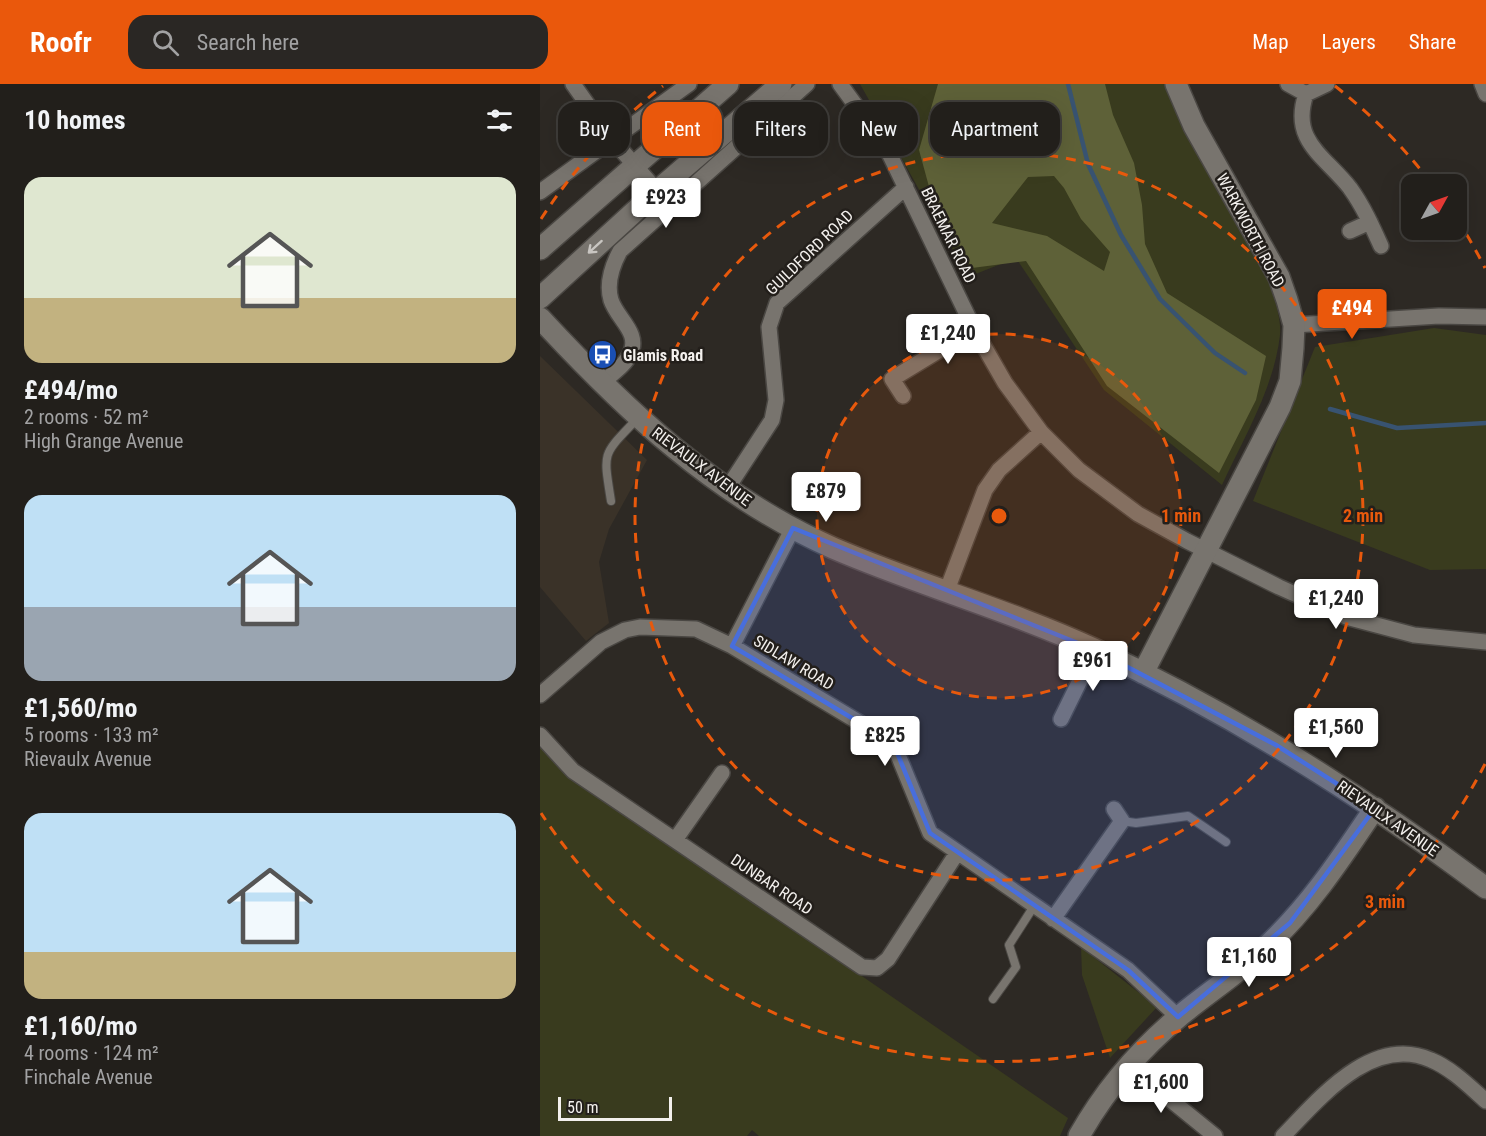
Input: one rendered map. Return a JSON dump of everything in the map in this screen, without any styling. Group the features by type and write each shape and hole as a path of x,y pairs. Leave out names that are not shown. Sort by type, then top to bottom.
{"street":[{"path":"573,84 586,102"},
{"path":"630,126 689,84"},
{"path":"540,249 728,84"},
{"path":"540,298 657,191 781,84"},
{"path":"601,384 628,358 633,346 630,332 616,311 609,293 614,263 620,251 634,235 807,84"},
{"name":"BRAEMAR ROAD","path":"840,84 886,147 974,329 1005,383 1041,432 1079,470 1138,514 1206,551"},
{"name":"WARKWORTH ROAD","path":"1143,673 1287,390 1290,381 1294,325 1279,277 1194,126 1176,84"},
{"path":"1288,84 1306,94"},
{"path":"1327,84 1306,94 1302,106 1303,130 1311,145 1350,188 1382,246"},
{"path":"1482,84 1486,94"},
{"path":"540,192 589,156"},
{"path":"626,156 657,191"},
{"name":"GUILDFORD ROAD","path":"727,489 771,420 776,400 769,327 777,303 906,187"},
{"path":"1350,231 1370,222"},
{"path":"1294,325 1439,316 1486,317 1486,311"},
{"name":"RIEVAULX AVENUE","path":"540,318 601,384 638,418 727,489 793,528 884,568 947,590 1095,650 1143,673 1307,763 1375,808 1486,888"},
{"path":"903,396 892,379 974,329"},
{"path":"947,590 985,490 999,470 1041,432"},
{"path":"732,646 793,528"},
{"path":"1206,551 1279,587 1346,616 1414,635 1486,642"},
{"name":"SIDLAW ROAD","path":"540,695 601,642 625,630 640,627 696,629 732,646 892,744 930,833 957,854 1128,970 1154,991 1178,1017"},
{"path":"1061,719 1095,650"},
{"name":"DUNBAR ROAD","path":"540,735 573,771 862,967 877,968 888,959 957,854"},
{"path":"675,840 722,773"},
{"path":"1079,1136 1108,1090 1129,1066 1178,1017 1240,970 1290,923 1330,874 1375,808"},
{"path":"1053,919 1118,815"},
{"path":"1283,1136 1354,1069 1384,1055 1411,1053 1433,1060 1486,1101"},
{"path":"1129,1066 1215,1136"}],"lane":[{"path":"611,501 606,456 610,447 638,418"},
{"path":"1118,815 1136,823 1188,816 1226,842"},
{"path":"993,999 1016,967 1009,945 1034,906"}],"highlighted area":[{"path":"793,528 1095,650 1276,745 1375,808 1290,923 1178,1017 1128,970 930,833 896,750 885,738 732,646"}],"shaded area":[{"path":"540,356 647,460 609,529 599,562 609,623 586,641 540,587"}],"green space":[{"path":"860,84 1167,84 1265,272 1279,319 1280,335 1272,374 1257,412 1222,485 1104,390 1016,258 968,277 900,156 918,156 918,102 870,102"},
{"path":"938,84 1105,84 1113,115 1134,163 1142,205 1145,244 1167,293 1266,356 1256,400 1219,473 1107,386 1026,261 972,268 931,194 919,150 930,112 930,156 1060,156 1060,102 933,102","holes":["1054,176 1064,188 1081,219 1110,252 1104,271 1047,236 992,223 1028,177"]},
{"path":"1434,328 1486,335 1486,569 1430,570 1253,501 1315,347"},
{"path":"540,745 570,775 1068,1118 1060,1136 759,1136 752,1130 747,1136 540,1136"},
{"path":"1081,947 1157,1007 1110,1058 1082,975"}],"waterway":[{"path":"1068,84 1088,164 1121,235 1160,299 1215,353 1245,373"},
{"path":"1330,409 1397,428 1486,423"}],"place":[{"name":"Glamis Road","path":"602,355"}]}
